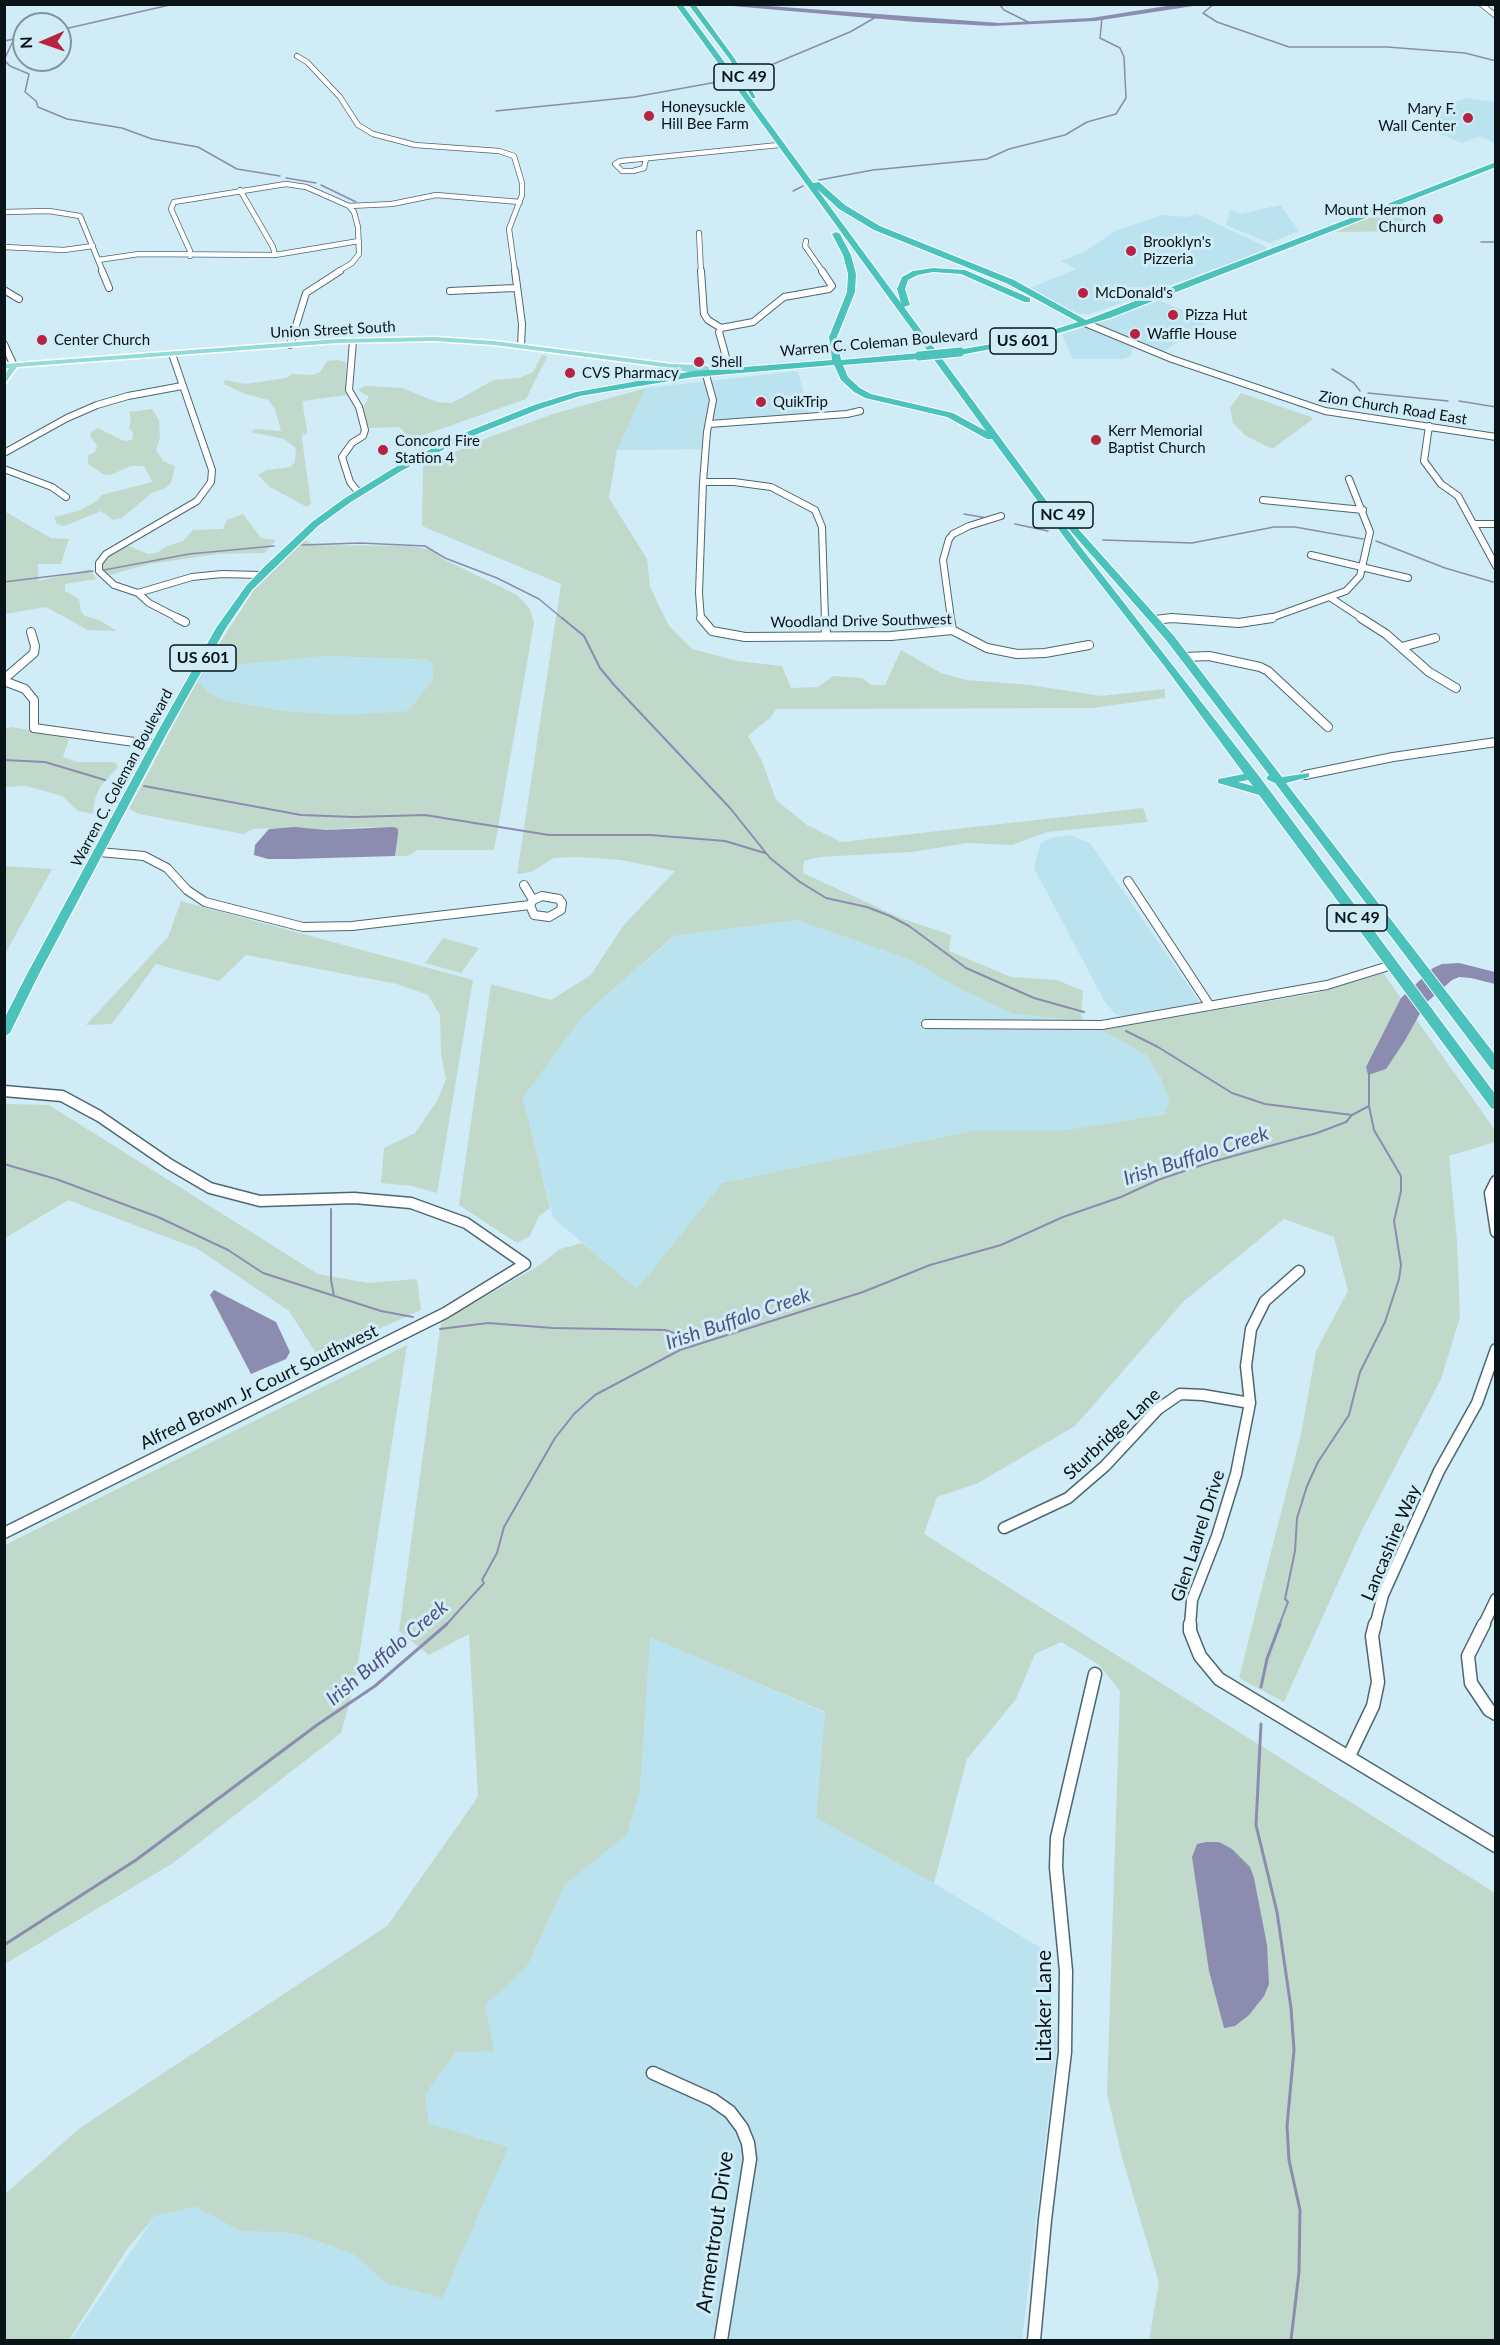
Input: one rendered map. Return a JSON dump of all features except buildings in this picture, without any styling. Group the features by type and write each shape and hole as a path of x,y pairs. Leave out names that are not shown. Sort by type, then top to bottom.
{"highway":[{"name":"NC 49","path":"678,5 1001,446 1107,587 1168,663 1496,1105"},
{"name":"NC 49","path":"692,5 733,60 765,116 1076,532 1155,620 1496,1066"},
{"name":"Warren C. Coleman Boulevard","path":"4,1033 7,1021 221,628 261,575 315,524 400,468 462,436 579,394 706,371 919,356 960,352 1028,340 1084,323 1496,164"},
{"path":"816,184 848,211 877,228 1011,282 1074,315 1084,323"},
{"path":"824,207 847,255 852,274 851,292 833,337 837,362 850,384 868,396 950,415 976,427 1001,446"},
{"path":"906,305 901,289 905,279 923,271 952,270 979,278 1084,323"},
{"path":"667,378 674,373 672,366"},
{"path":"706,371 729,368 772,368"},
{"name":"Warren C. Coleman Boulevard","path":"535,409 706,371"},
{"path":"1168,663 1174,662 1182,665 1200,688 1210,690"},
{"path":"1218,730 1227,732 1252,765 1261,772 1279,781 1305,775"},
{"path":"1270,769 1305,775"},
{"path":"1263,792 1222,780 1250,776 1268,785 1305,829 1319,833"},
{"path":"1311,856 1322,858 1347,890 1364,893"}],"main road":[{"name":"Union Street South","path":"4,366 353,340 456,339 706,371"},
{"path":"4,382 14,366"}],"street":[{"path":"1481,4 1496,16"},
{"path":"297,56 307,62 340,97 358,125 373,134 415,145 512,154 523,188 508,229 522,324 521,346"},
{"path":"646,159 644,168 633,171 622,171 615,164 621,161 779,145"},
{"path":"190,256 190,251 171,209 172,205 183,200 271,184 292,184 306,187 349,206 354,212 359,254 352,263 306,293 290,345"},
{"path":"240,190 273,247 275,255"},
{"path":"349,206 392,204 436,195 519,202"},
{"path":"4,212 49,210 80,216 109,288"},
{"path":"699,233 704,314 708,320 721,328 753,322 784,297 831,287 831,281 805,246 806,241"},
{"path":"98,260 129,255 275,255 359,241"},
{"path":"4,247 64,250 93,246"},
{"path":"450,291 515,288"},
{"path":"4,290 19,299"},
{"name":"Zion Church Road East","path":"1084,323 1161,355 1291,401 1341,415 1496,437"},
{"path":"721,328 719,332 729,368"},
{"path":"353,340 349,390 359,407 365,433 352,443 342,457 350,482 359,493"},
{"path":"4,344 14,366"},
{"path":"172,354 212,470 211,482 197,501 112,550 99,563 101,575 114,585 138,593 149,603 185,622"},
{"name":"Woodland Drive Southwest","path":"706,371 713,396 703,482 699,593 700,612 704,624 712,631 731,636 891,636 952,630 987,648 1017,654 1045,653 1089,645"},
{"path":"4,453 67,418 97,405 128,396 182,386"},
{"path":"709,423 847,414 860,411"},
{"path":"1429,426 1424,461 1441,484 1458,496 1496,566"},
{"path":"4,469 52,487 66,497"},
{"path":"1155,620 1172,618 1251,622 1275,617 1330,598 1356,583 1363,568 1370,532 1349,479"},
{"path":"703,482 734,482 771,487 794,496 815,510 822,527 826,635"},
{"path":"1263,500 1363,510"},
{"path":"952,630 943,560 949,539 953,534 969,526 1001,516"},
{"path":"1474,524 1496,524"},
{"path":"1311,555 1408,578"},
{"path":"138,593 200,576 261,575"},
{"path":"1330,598 1402,647 1437,678 1456,688"},
{"path":"32,632 34,653 4,680 25,689 34,700 34,728 156,745"},
{"path":"1402,647 1435,638"},
{"path":"1184,657 1209,656 1260,667 1268,671 1328,727"},
{"path":"1305,775 1393,757 1496,742"},
{"path":"99,852 144,856 167,868 187,890 205,902 303,927 352,926 532,903 546,896 559,900 561,910 555,920 534,915 532,903 524,885"},
{"path":"1128,881 1210,1006"},
{"path":"926,1024 1102,1025 1327,985 1392,965"},
{"name":"Alfred Brown Jr Court Southwest","path":"4,1091 28,1091 62,1096 99,1116 169,1164 210,1188 260,1201 354,1198 411,1203 466,1223 525,1264 445,1313 4,1533"},
{"path":"1496,1181 1490,1193 1496,1232"},
{"name":"Glen Laurel Drive","path":"1299,1271 1265,1301 1251,1329 1246,1366 1250,1403 1236,1474 1217,1536 1192,1600 1190,1631 1200,1656 1219,1679 1496,1846"},
{"name":"Lancashire Way","path":"1349,1756 1373,1706 1378,1682 1372,1636 1383,1596 1439,1471 1477,1403 1496,1349"},
{"name":"Sturbridge Lane","path":"1004,1528 1068,1498 1104,1466 1158,1409 1180,1394 1203,1395 1250,1403"},
{"path":"1496,1599 1468,1656 1471,1683 1489,1710 1496,1713"},
{"name":"Litaker Lane","path":"1034,2340 1045,2220 1065,2052 1066,1971 1056,1867 1057,1838 1095,1674"},
{"name":"Armentrout Drive","path":"653,2073 713,2100 730,2112 742,2128 748,2143 750,2159 721,2340"}],"shaded area":[{"path":"721,5 755,5 1000,23 1091,18 1173,5 1200,5 1095,21 993,26 916,22"},
{"name":"Mary F. Wall Center","path":"1466,98 1495,102 1495,143 1480,136 1462,143 1433,131 1448,125 1431,112"},
{"path":"1280,205 1299,231 1269,243 1226,225 1230,209 1240,214"},
{"path":"1197,214 1266,247 1266,251 1090,314 1069,310 1031,288 1076,269 1061,261 1084,252 1117,230 1163,215 1187,217"},
{"path":"1158,300 1209,321 1161,353 1133,348 1130,357 1123,359 1073,359 1062,335"},
{"path":"798,371 809,415 711,422 708,449 617,450 646,388"},
{"path":"325,656 427,660 432,665 433,679 408,711 345,715 282,711 223,700 210,694 197,681 204,668"},
{"path":"295,827 326,830 394,827 398,829 395,856 268,859 254,855 255,845 269,829"},
{"path":"1070,835 1090,843 1199,1003 1194,1006 1128,1018 1115,1014 1105,1002 1034,868 1040,844 1050,838"},
{"path":"797,920 911,960 954,986 1013,1014 1084,1021 1146,1055 1161,1078 1169,1101 1165,1114 1059,1131 971,1131 722,1183 637,1289 553,1218 523,1098 583,1016 675,936"},
{"path":"1459,963 1495,972 1495,984 1471,978 1459,977 1452,980 1426,1003 1386,1069 1368,1075 1366,1067 1401,998 1433,968 1442,964"},
{"path":"214,1290 276,1322 290,1352 286,1359 251,1374 210,1295"},
{"path":"649,1636 825,1713 816,1818 934,1883 1044,1950 1057,2043 1022,2340 71,2340 155,2216 196,2207 240,2231 294,2233 354,2254 386,2282 429,2124 425,2095 456,2052 484,2005 527,1967 565,1885 627,1833 640,1791"},
{"path":"1219,1842 1232,1849 1250,1867 1267,1945 1269,1984 1264,1996 1249,2015 1235,2026 1224,2028 1209,1971 1192,1857 1197,1844"}],"green space":[{"path":"1375,214 1401,218 1419,231 1335,232"},
{"path":"542,355 547,357 526,399 412,439 399,427 369,428 363,408 369,396 360,392 359,389 365,386 402,388 437,402 452,403 494,380 519,378 533,372"},
{"path":"327,361 346,362 345,391 347,395 302,401 307,435 303,433 302,439 311,504 307,507 270,487 258,475 267,470 291,467 295,462 296,448 284,439 251,432 255,429 281,431 275,409 268,400 243,393 224,384 225,380 245,384 287,378 292,374 313,375 320,372"},
{"path":"646,388 617,450 609,498 647,559 650,587 669,626 692,649 737,661 782,666 791,688 818,687 833,676 862,678 871,685 885,685 901,650 941,673 966,680 1030,685 1101,696 1165,689 1165,698 1092,708 776,709 771,717 748,736 762,761 776,800 807,825 841,842 1143,808 1148,822 1047,832 1012,845 967,843 912,852 819,857 804,861 803,873 903,919 951,935 949,951 1011,977 1057,980 1083,991 1081,1015 1084,1021 1013,1014 954,986 911,960 797,920 674,936 583,1016 523,1098 550,1208 539,1216 530,1236 517,1243 459,1205 491,984 551,1000 591,975 623,926 675,871 621,860 578,857 554,858 531,872 517,874 561,584 422,526 423,466 487,438 553,414"},
{"path":"1241,393 1313,419 1272,449 1246,436 1233,423 1230,408"},
{"path":"152,409 159,420 160,437 156,450 163,461 175,466 171,483 152,493 122,518 113,520 101,511 64,526 57,524 54,517 78,511 97,501 102,495 152,482 144,466 131,466 110,475 103,474 88,464 88,455 95,452 97,446 90,436 91,432 98,428 124,441 132,440 129,412"},
{"path":"4,511 51,538 69,539 61,564 38,564 38,581 90,569 96,579 65,584 65,591 79,599 81,612 85,616 99,620 117,631 88,630 46,607 5,614"},
{"path":"243,514 261,538 276,540 264,553 217,554 149,564 106,576 103,573 102,565 106,558 127,545 148,554 157,553 165,547 183,541 193,530 223,529 227,520"},
{"path":"304,540 316,545 410,546 432,550 441,558 517,595 530,609 534,623 494,850 418,850 407,856 395,856 398,829 276,828 253,829 243,834 139,814 129,809 197,681 210,694 223,700 282,711 345,715 408,711 433,679 432,664 427,660 410,659 325,656 204,668 254,590"},
{"path":"12,727 65,737 69,740 63,757 77,762 115,762 118,767 100,787 95,799 93,814 78,811 62,796 27,786 5,787 5,729"},
{"path":"4,866 52,869 5,954"},
{"path":"181,901 473,980 437,1193 411,1186 381,1183 384,1148 415,1133 437,1101 446,1079 441,1054 440,1015 428,995 397,984 246,955 219,981 156,964 112,1024 86,1025 168,937"},
{"path":"443,938 479,948 461,973 425,963"},
{"path":"1383,973 1495,1130 1495,1142 1449,1156 1457,1241 1460,1317 1441,1379 1361,1532 1284,1702 1239,1678 1301,1434 1316,1351 1348,1291 1334,1237 1284,1219 1184,1301 1075,1426 978,1483 937,1497 924,1534 1495,1893 1495,2340 1149,2340 1159,2283 1122,2157 1107,2094 1120,1691 1098,1664 1061,1642 1035,1654 1016,1699 967,1759 934,1883 816,1818 825,1712 650,1637 640,1791 627,1834 565,1885 527,1967 485,2005 494,2051 456,2052 425,2095 429,2124 508,2147 442,2298 386,2283 354,2254 294,2233 240,2231 196,2207 155,2216 127,2249 69,2340 5,2340 4,2195 80,2128 387,1926 478,1797 469,1634 429,1655 399,1631 441,1322 540,1265 560,1249 582,1243 637,1289 722,1183 971,1131 1059,1131 1165,1114 1169,1101 1161,1078 1146,1055 1101,1030 1317,993"},
{"path":"5,1104 49,1105 318,1274 368,1283 417,1279 421,1310 318,1356 289,1311 198,1249 68,1200 5,1238"},
{"path":"407,1345 355,1683 341,1733 173,1863 5,1964 5,1545"}],"waterway":[{"path":"72,27 174,4"},
{"path":"999,4 1004,10 1030,23"},
{"path":"1214,4 1203,13 1217,22 1289,47 1387,47 1465,53 1496,61"},
{"path":"747,75 850,32 876,17"},
{"path":"819,180 873,170 987,159 1009,149 1065,135 1087,122 1116,114 1126,98 1124,57 1120,48 1100,38 1102,18"},
{"path":"4,41 12,39"},
{"path":"12,43 4,60 12,67"},
{"path":"24,72 29,74 25,92 36,101 38,107 67,119 122,128 152,139 198,147 237,169 280,176"},
{"path":"496,111 634,97 728,80"},
{"path":"286,178 316,183"},
{"path":"321,185 356,202"},
{"path":"793,191 803,186"},
{"path":"1481,242 1496,242"},
{"path":"1332,369 1354,383 1360,391"},
{"path":"1368,393 1448,401"},
{"path":"1459,401 1496,407"},
{"path":"964,514 987,518"},
{"path":"1015,524 1048,531"},
{"path":"1103,540 1192,543 1274,527 1295,527 1363,539"},
{"path":"1376,541 1445,568 1493,582"},
{"path":"302,545 360,543 425,546 445,558 497,578 539,599 563,619"},
{"path":"104,570 189,554 274,546"},
{"path":"4,582 93,571"},
{"path":"562,618 584,636 600,668 615,686 730,808 770,858 800,882 826,898 867,907 890,916 909,926 966,968 1034,998 1084,1012"},
{"path":"4,760 45,762 105,780"},
{"path":"144,786 301,815 354,817 425,815 549,835 650,835 725,841 765,853"},
{"path":"1126,1031 1158,1047 1232,1093 1265,1104 1352,1115"},
{"name":"Irish Buffalo Creek","path":"1369,1074 1369,1106"},
{"path":"1279,1626 1288,1602 1285,1599 1295,1551 1297,1518 1307,1486 1318,1462 1349,1415 1360,1372 1385,1322 1399,1279 1401,1265 1394,1221 1401,1191 1401,1176 1374,1130 1369,1106"},
{"name":"Irish Buffalo Creek","path":"1352,1115 1369,1106"},
{"name":"Irish Buffalo Creek","path":"694,1346 863,1292 930,1265 1001,1245 1063,1217 1121,1197 1158,1180 1208,1163 1317,1133 1346,1122 1352,1115"},
{"path":"4,1164 56,1179 158,1217 228,1250 263,1273 334,1296"},
{"path":"331,1209 331,1280 334,1296"},
{"path":"334,1296 381,1311 413,1317"},
{"path":"440,1329 488,1323 553,1328 665,1330 691,1338 694,1346"},
{"name":"Irish Buffalo Creek","path":"446,1625 484,1583 482,1580 497,1553 504,1527 555,1438 574,1414 595,1395 680,1350 694,1346"},
{"path":"1261,1687 1267,1659 1280,1624"},
{"name":"Irish Buffalo Creek","path":"4,1945 136,1860 317,1725 375,1686 446,1625"},
{"path":"1261,1724 1256,1825 1277,1912 1291,2008 1294,2050 1287,2126 1289,2160 1300,2210 1299,2272 1291,2340"}],"place":[{"name":"Honeysuckle Hill Bee Farm","path":"649,116"},
{"name":"Mary F. Wall Center","path":"1468,118"},
{"name":"Mount Hermon Church","path":"1438,219"},
{"name":"Brooklyn's Pizzeria","path":"1131,251"},
{"name":"McDonald's","path":"1083,293"},
{"name":"Pizza Hut","path":"1173,315"},
{"name":"Waffle House","path":"1135,334"},
{"name":"Center Church","path":"42,340"},
{"name":"Shell","path":"699,362"},
{"name":"CVS Pharmacy","path":"570,373"},
{"name":"QuikTrip","path":"761,402"},
{"name":"Kerr Memorial Baptist Church","path":"1096,440"},
{"name":"Concord Fire Station 4","path":"383,450"}]}
